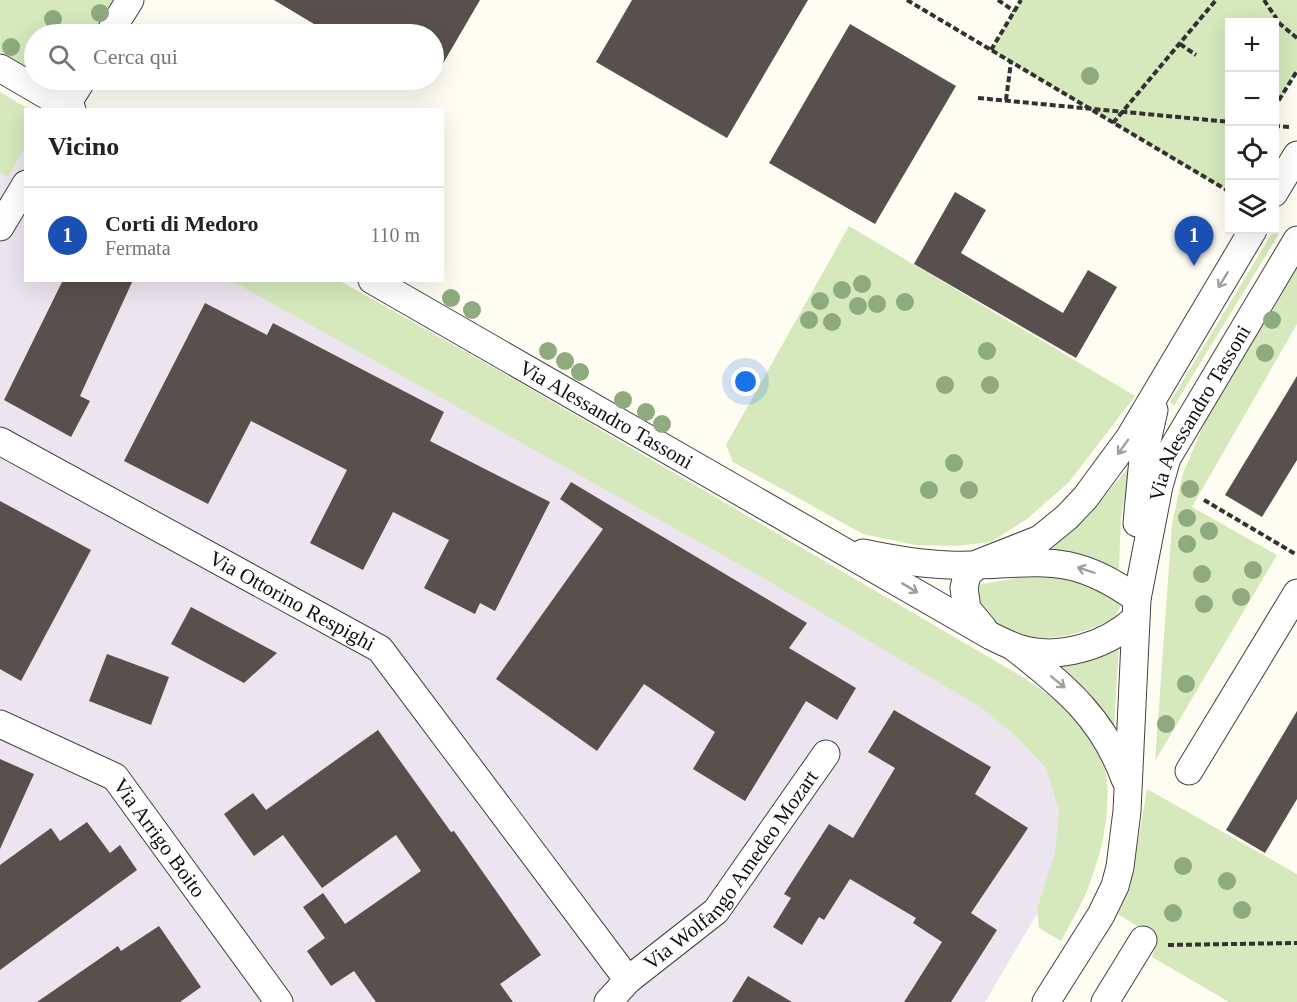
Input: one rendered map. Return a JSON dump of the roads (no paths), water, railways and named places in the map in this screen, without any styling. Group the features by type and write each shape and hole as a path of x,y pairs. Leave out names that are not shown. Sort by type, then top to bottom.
{"street":[{"path":"116,24 130,0"},
{"path":"0,68 24,82"},
{"path":"38,90 69,108 77,90"},
{"path":"1279,186 1297,155"},
{"path":"0,227 24,187"},
{"name":"Via Alessandro Tassoni","path":"1012,646 981,627 967,609 964,588 967,575 979,563 1040,539 1067,518 1110,465 1161,386 1251,234"},
{"name":"Via Alessandro Tassoni","path":"376,282 1012,646 1028,651 1065,651 1112,636 1136,609 1159,486 1167,458 1297,240"},
{"name":"Via Alessandro Tassoni","path":"1136,609 1138,495 1150,427 1161,386"},
{"name":"Via Ottorino Respighi","path":"0,441 380,649 628,980"},
{"name":"Via Alessandro Tassoni","path":"842,548 913,562 951,565 1037,561 1064,564 1110,579 1136,609"},
{"path":"1189,771 1297,593"},
{"path":"1046,1002 1101,915 1115,886 1124,844 1136,609"},
{"path":"1012,646 1071,693 1098,725 1116,755 1127,786"},
{"name":"Via Arrigo Boito","path":"0,724 115,777 279,1002"},
{"name":"Via Wolfango Amedeo Mozart","path":"608,1002 628,980 716,911 826,754"},
{"path":"1105,1002 1143,940"}],"place":[{"name":"Corti di Medoro","path":"1194,266"}]}
